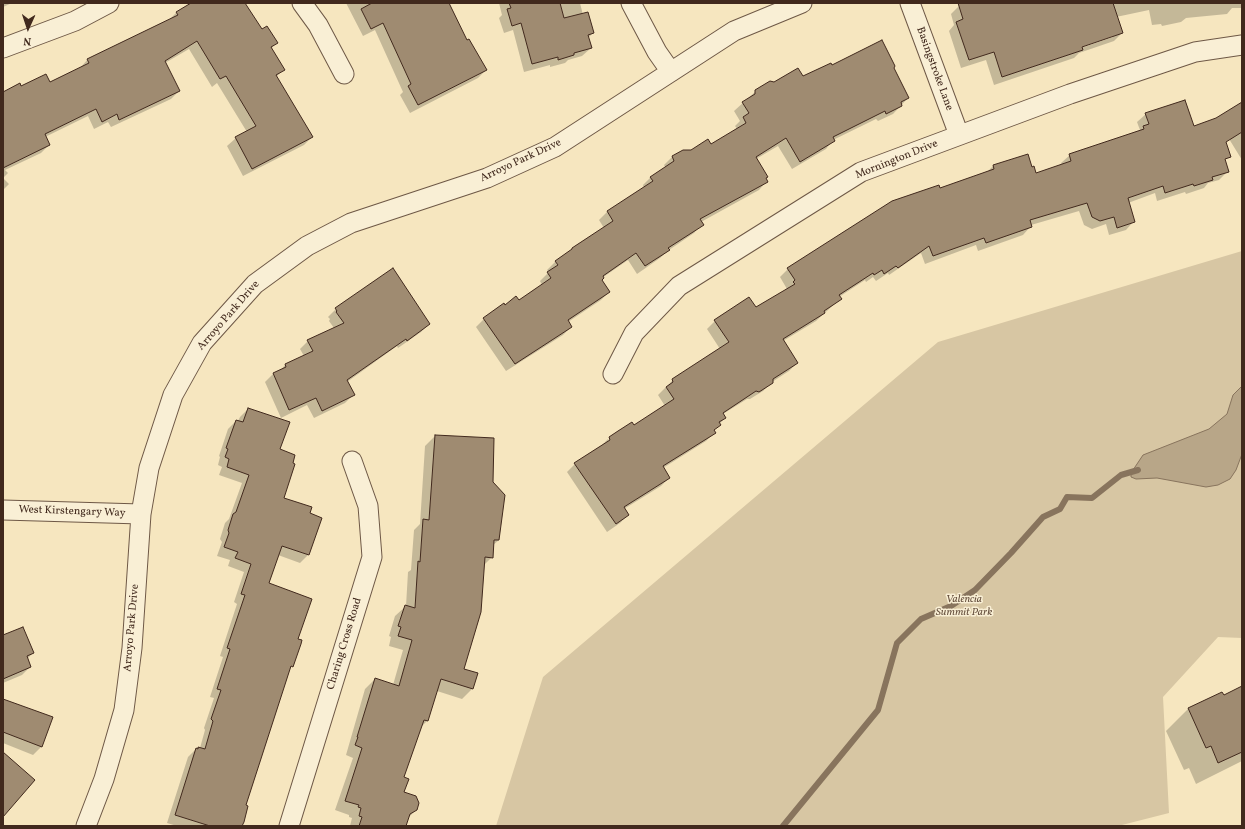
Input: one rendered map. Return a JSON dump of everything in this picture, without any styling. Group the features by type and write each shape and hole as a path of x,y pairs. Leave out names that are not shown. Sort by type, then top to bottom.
{"street":[{"path":"3,48 75,21 109,3"},
{"path":"302,3 318,25 344,74"},
{"path":"631,3 657,52 671,72"},
{"name":"Arroyo Park Drive","path":"91,824 124,710 132,648 141,514 149,468 172,395 202,343 255,284 307,246 351,223 487,178 556,148 734,31 802,3"},
{"name":"Basingstroke Lane","path":"910,3 959,135"},
{"name":"Mornington Drive","path":"613,374 634,333 679,286 861,172 1070,94 1195,52 1242,45"},
{"name":"Charing Cross Road","path":"289,826 372,557 368,506 352,461"},
{"name":"West Kirstengary Way","path":"3,510 141,514"}],"green space":[{"name":"Valencia Summit Park","path":"1242,251 1242,638 1218,637 1163,697 1169,813 1118,826 496,826 543,677 938,342"}],"shaded area":[{"path":"1242,386 1242,454 1236,470 1230,479 1218,485 1206,487 1157,478 1136,479 1131,477 1131,473 1143,455 1209,429 1227,414 1233,395"}],"building":[{"path":"191,3 245,3 262,29 267,26 278,43 271,47 285,70 276,75 313,137 252,169 235,137 256,126 226,76 220,79 197,41 165,61 180,91 119,120 117,114 102,122 96,109 45,134 50,145 3,168 3,92 20,83 21,86 46,74 50,82 89,63 87,59 178,15 176,12"},
{"path":"372,3 449,3 467,40 469,39 487,70 418,105 408,86 411,84 383,23 371,29 361,9"},
{"path":"509,3 560,3 564,18 588,12 594,33 588,35 592,48 574,53 574,55 558,60 558,57 532,64 521,23 512,26 507,9 511,8"},
{"path":"958,3 1113,3 1123,33 1082,47 1083,50 1002,77 994,52 969,60 956,22 963,19"},
{"path":"882,40 909,98 901,102 902,106 886,114 885,111 833,137 835,141 800,162 786,138 756,157 768,177 766,178 768,182 700,219 704,225 668,248 670,250 645,266 636,253 603,276 604,278 602,280 610,292 568,320 572,327 515,364 483,318 504,303 505,305 516,296 519,300 551,278 547,272 558,265 555,261 613,221 607,211 653,181 650,177 674,161 672,156 683,150 691,150 708,139 711,144 746,123 743,117 749,113 742,102 755,94 755,90 770,81 774,82 798,68 803,76 831,63 832,65"},
{"path":"1185,100 1194,126 1216,118 1242,102 1242,132 1226,142 1231,157 1225,159 1229,172 1212,177 1213,180 1194,186 1193,184 1165,193 1163,186 1128,198 1135,222 1117,228 1114,217 1100,221 1092,217 1087,203 1030,220 1032,227 986,243 984,238 933,256 929,246 898,268 896,266 884,274 882,270 874,275 873,273 839,295 842,299 824,311 825,313 783,339 798,363 773,379 773,383 759,392 756,391 723,413 726,418 719,422 721,425 714,430 716,433 663,466 670,478 624,507 629,515 616,524 574,463 610,440 609,437 632,422 634,425 674,399 666,387 673,382 672,379 729,342 714,320 749,297 756,307 795,284 793,282 795,280 787,268 892,201 939,185 940,188 994,169 993,165 1028,154 1032,167 1034,166 1036,173 1071,161 1069,154 1144,129 1143,126 1149,124 1145,113"},
{"path":"393,268 430,324 407,341 406,339 347,380 355,395 322,411 316,398 289,410 273,373 286,367 285,364 313,351 307,340 344,323 336,312 337,311 335,308"},
{"path":"248,408 290,422 280,449 295,455 293,463 295,464 284,498 312,507 310,513 322,518 309,555 282,546 269,583 312,599 298,639 302,640 301,644 293,667 291,666 246,805 248,806 244,822 242,826 210,826 175,815 196,748 198,749 198,747 205,749 213,721 211,719 221,690 217,689 230,649 227,648 245,595 241,594 251,564 235,558 238,552 224,547 233,514 236,512 249,475 227,467 229,459 225,457 228,449 226,448 236,420 243,422"},
{"path":"435,435 494,438 493,482 505,495 499,540 494,540 493,558 485,557 481,612 464,669 478,673 473,689 441,679 428,721 424,720 404,777 409,779 404,792 416,796 419,803 417,810 410,814 406,826 359,826 362,817 359,816 361,808 358,807 359,805 345,801 362,748 355,745 375,678 399,686 412,640 398,636 401,627 398,626 405,605 415,608 418,561 420,562 423,519 429,520"},
{"path":"23,627 34,653 27,656 31,667 3,679 3,635"},
{"path":"1242,686 1242,752 1218,763 1211,746 1206,748 1188,708 1222,692 1224,695"},
{"path":"3,699 53,717 42,747 3,732"},
{"path":"3,752 35,780 3,817"}],"waterway":[{"path":"783,826 878,710 897,643 921,619 951,606 975,590 1043,517 1060,509 1067,497 1092,498 1121,475 1138,470"}]}
